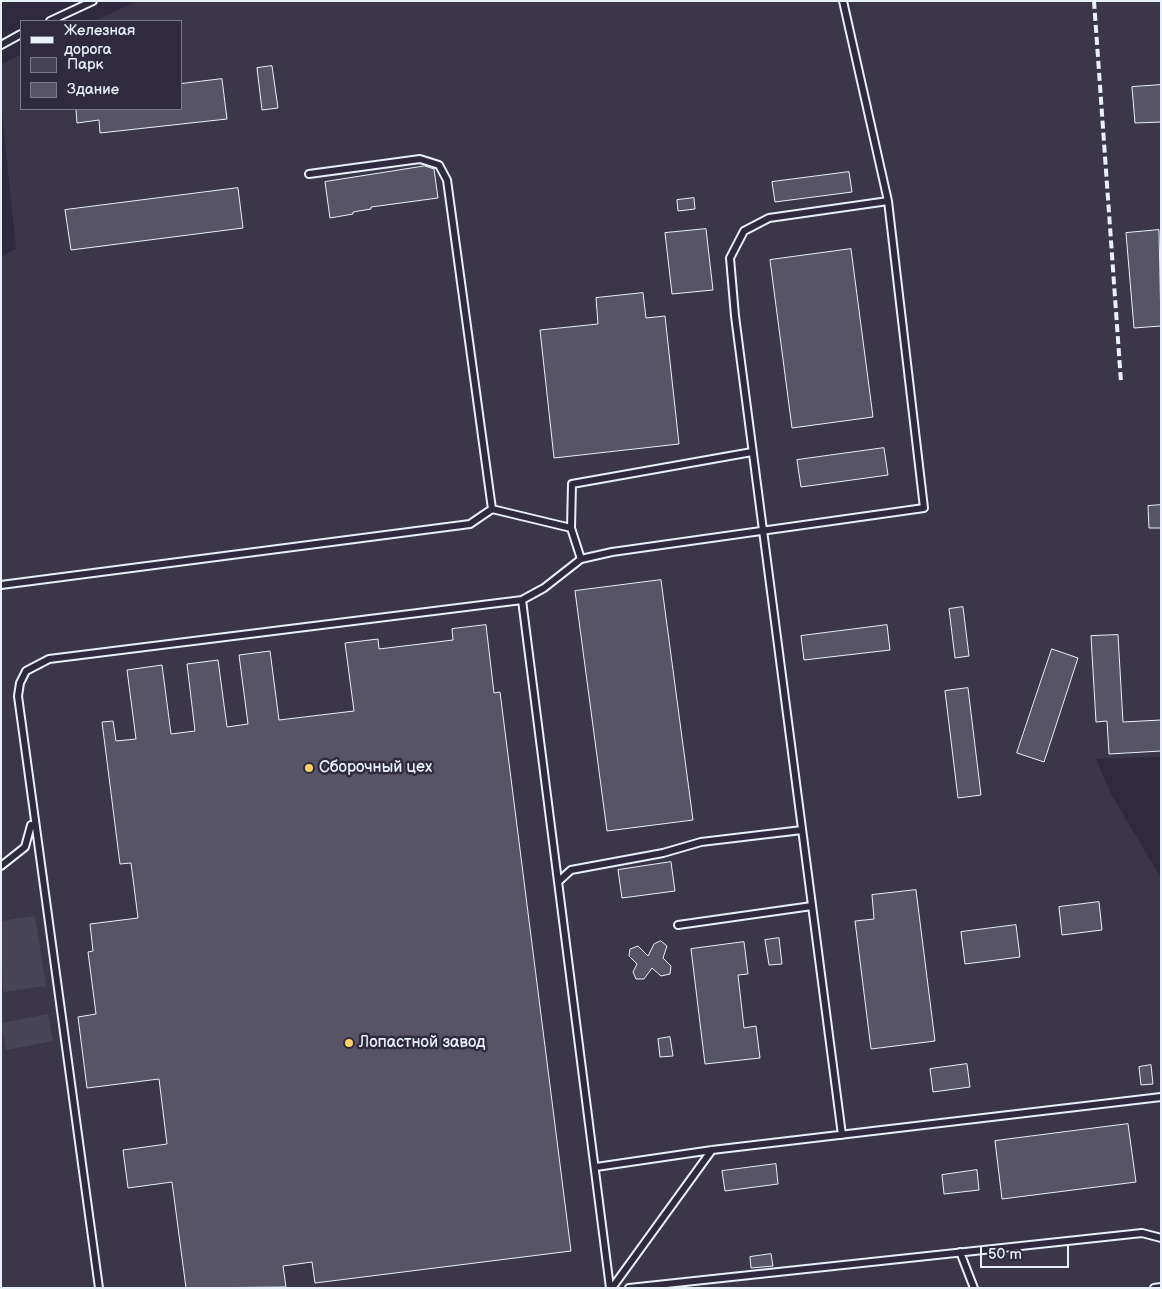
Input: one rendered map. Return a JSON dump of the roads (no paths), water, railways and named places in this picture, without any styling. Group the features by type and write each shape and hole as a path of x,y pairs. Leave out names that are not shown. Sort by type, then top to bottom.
{"lane":[{"path":"52,20 93,1"},
{"path":"99,1288 32,816 18,696 20,684 26,672 49,659 522,600 544,588 581,559 612,552 924,508 888,201 843,1"},
{"path":"1,45 20,35"},
{"path":"310,174 420,159 439,165 447,180 492,509"},
{"path":"842,1135 734,316 730,258 744,231 769,218 888,201"},
{"path":"581,559 571,528 572,484 752,452"},
{"path":"1,585 470,524 492,509 571,528"},
{"path":"522,600 611,1288"},
{"path":"1,866 25,847 30,836 32,816"},
{"path":"557,863 564,869 571,870 663,853 701,842 802,830"},
{"path":"559,881 571,870"},
{"path":"678,925 812,906"},
{"path":"596,1167 712,1150 1161,1097"},
{"path":"611,1288 712,1150"},
{"path":"629,1288 1142,1233 1161,1238"},
{"path":"960,1252 974,1288"},
{"path":"1154,1288 1161,1287"}],"railway":[{"path":"1094,1 1121,382"}],"place":[{"name":"Сборочный цех","path":"309,768"},
{"name":"Лопастной завод","path":"349,1043"}]}
